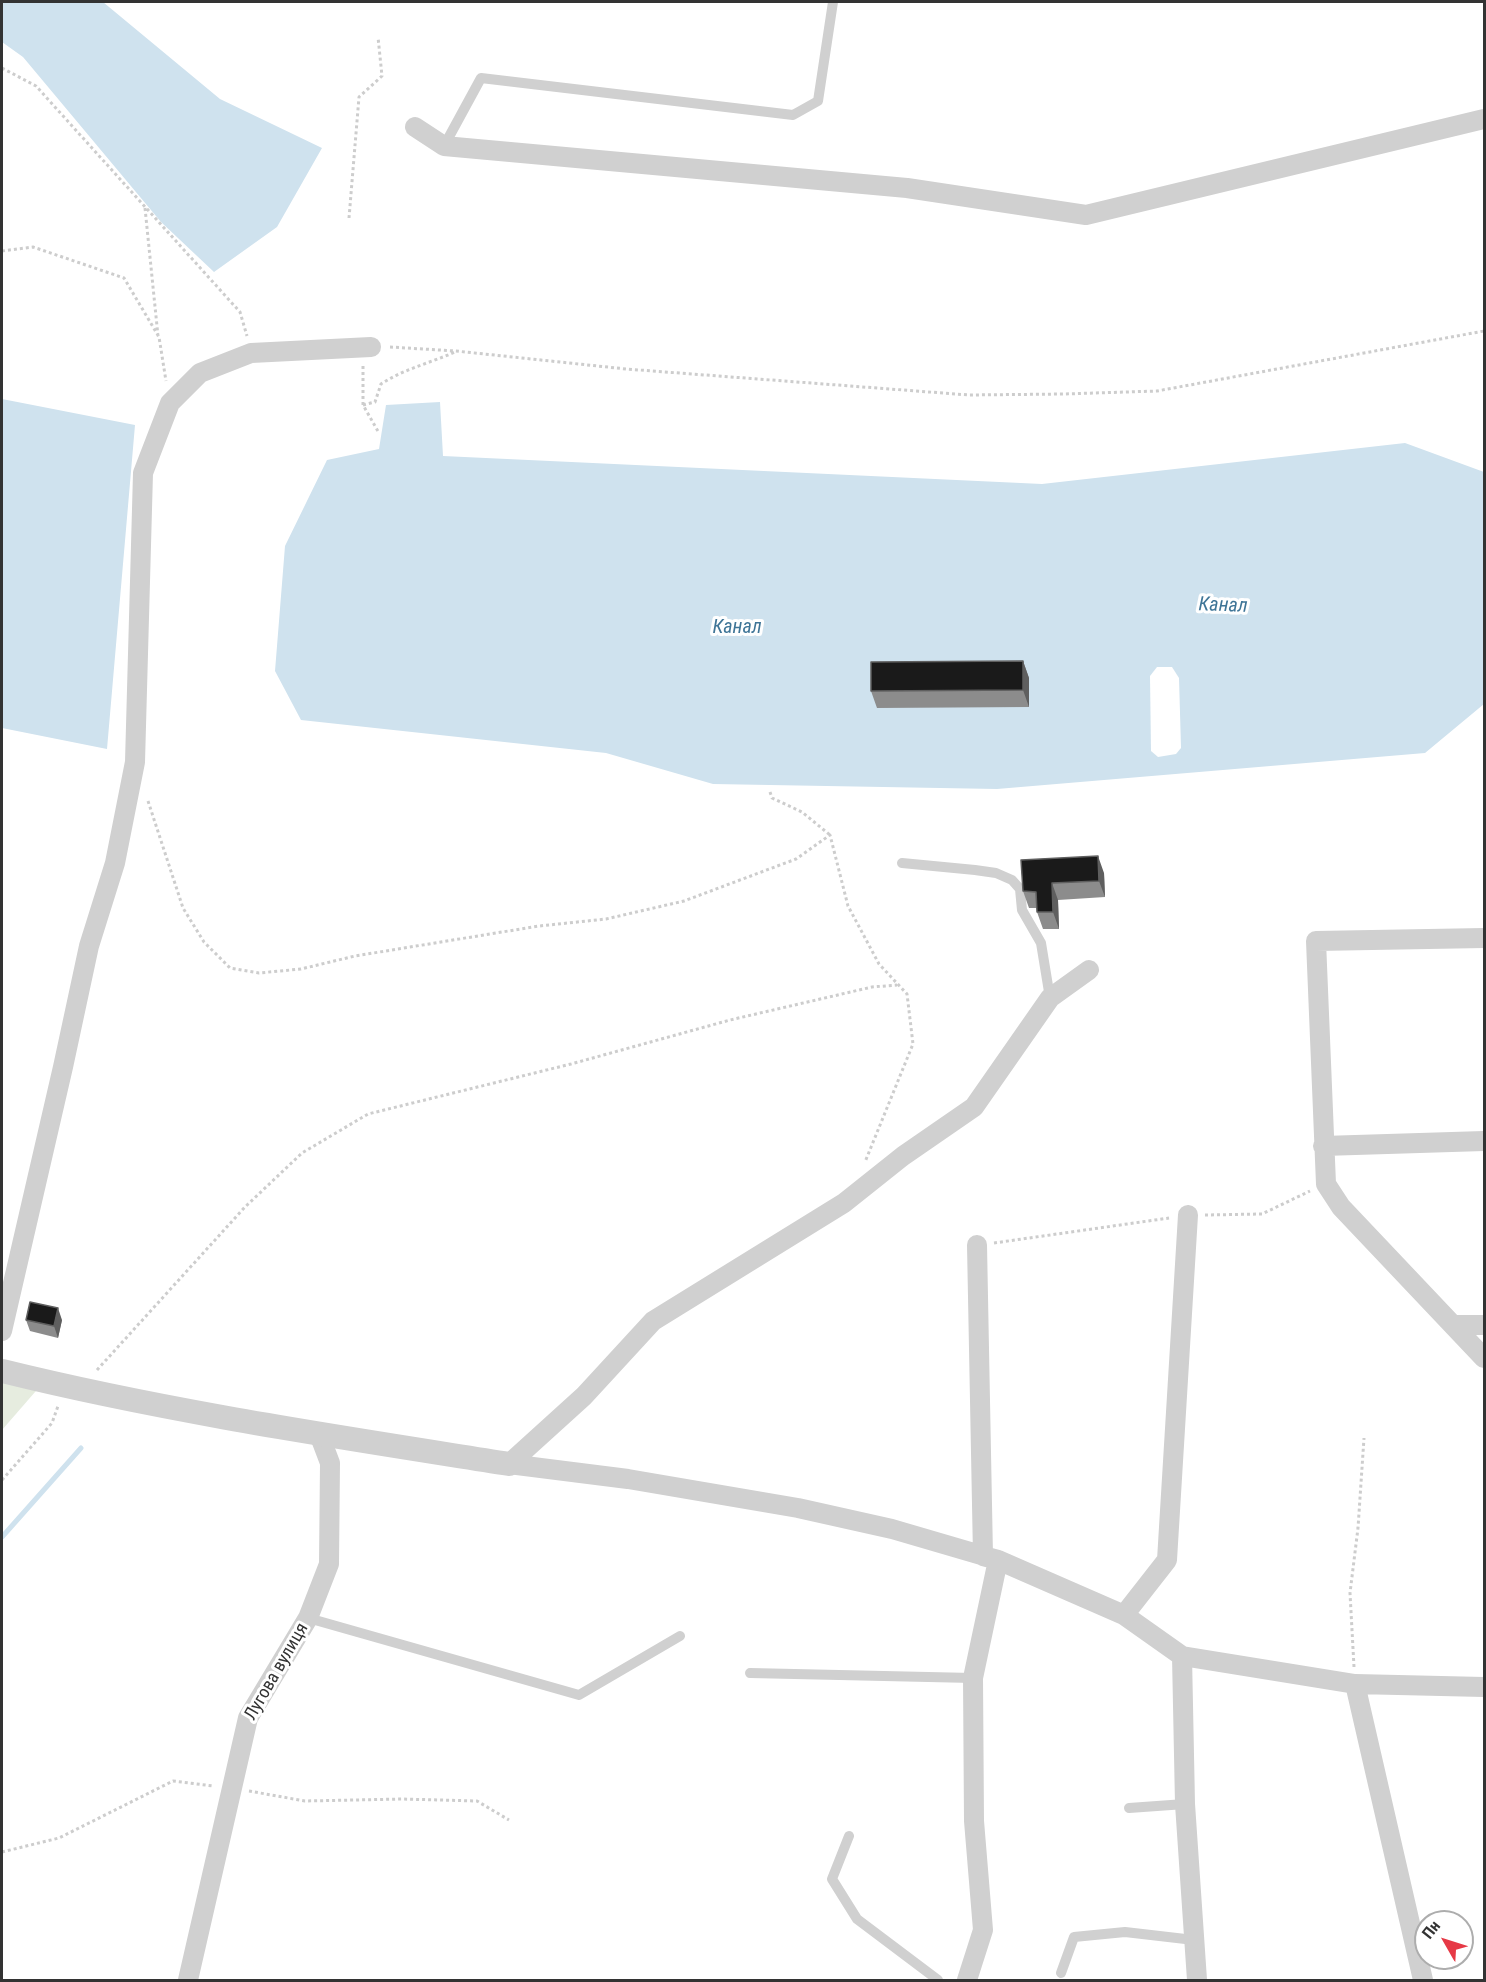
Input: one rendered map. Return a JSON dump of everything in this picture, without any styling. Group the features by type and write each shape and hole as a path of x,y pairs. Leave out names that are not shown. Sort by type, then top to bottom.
{"street":[{"path":"415,127 444,146 907,188 1086,215 1485,119"},
{"path":"2,1331 89,946 115,863 135,762 143,473 170,403 200,373 251,352 366,346"},
{"path":"1485,938 1316,941 1326,1184 1341,1207 1485,1358"},
{"path":"509,1464 584,1396 653,1321 856,1193 903,1156 974,1107 1050,998 1089,970"},
{"path":"1323,1146 1485,1141"},
{"path":"1124,1615 1167,1560 1188,1215"},
{"path":"967,1980 983,1930 974,1821 973,1678 990,1558 977,1245"},
{"path":"1453,1325 1485,1324"},
{"path":"2,1371 72,1388 319,1434 509,1464 628,1479 798,1508 892,1529 990,1558 1124,1615 1182,1656 1355,1684 1485,1687"},
{"name":"Лугова вулиця","path":"188,1980 248,1718 308,1618 328,1564 330,1462 319,1434"},
{"path":"1182,1656 1185,1804 1197,1980"},
{"path":"1355,1684 1423,1980"}],"lane":[{"path":"444,146 481,78 793,115 818,102 833,2"},
{"path":"903,863 996,873 1012,880 1020,889 1022,910 1041,943 1050,998"},
{"path":"308,1618 579,1695 680,1636"},
{"path":"750,1673 973,1678"},
{"path":"1129,1808 1185,1804"},
{"path":"849,1836 832,1879 857,1919 938,1980"},
{"path":"1061,1972 1074,1937 1125,1932 1194,1940"}],"path":[{"path":"349,218 359,97 382,76 378,37"},
{"path":"2,68 36,86 240,312 251,352"},
{"path":"145,207 159,338 170,403"},
{"path":"2,251 33,247 124,278 159,338"},
{"path":"379,433 363,405 366,346 456,351 626,369 969,395 1064,394 1157,391 1485,331"},
{"path":"363,405 375,402 381,384 400,372 427,364 456,351"},
{"path":"770,792 772,798 802,812 830,835 848,906 879,964 907,994 913,1044 882,1116 858,1180 856,1193"},
{"path":"146,795 183,908 204,942 230,968 259,973 301,969 355,956 539,926 606,919 684,901 796,859 830,835"},
{"path":"2,1480 52,1423 72,1388 245,1207 302,1153 368,1114 571,1064 730,1020 872,987 898,985"},
{"path":"977,1245 1188,1215 1262,1214 1326,1184"},
{"path":"1355,1684 1350,1593 1358,1528 1364,1438"},
{"path":"2,1852 59,1838 173,1781 305,1801 402,1799 477,1801 509,1820"}],"shaded area":[{"path":"2,1376 42,1384 2,1430"}],"water":[{"path":"2,2 103,2 220,99 322,148 277,227 214,272 161,222 23,57 2,42"},
{"path":"2,399 135,425 107,749 2,728"},
{"name":"Канал","path":"440,402 443,456 1042,484 1405,443 1484,472 1484,704 1425,753 997,789 713,784 606,753 301,720 275,671 285,546 327,460 379,449 386,405"}],"pier":[{"path":"1157,667 1172,667 1179,678 1181,748 1176,754 1158,757 1151,751 1150,676"}],"building":[{"path":"1023,661 1023,690 871,691 871,662"},
{"path":"1098,856 1099,881 1052,883 1053,912 1037,912 1036,892 1023,891 1021,860"},
{"path":"30,1302 58,1308 54,1326 26,1320"}],"waterway":[{"path":"2,1537 81,1448"}]}
